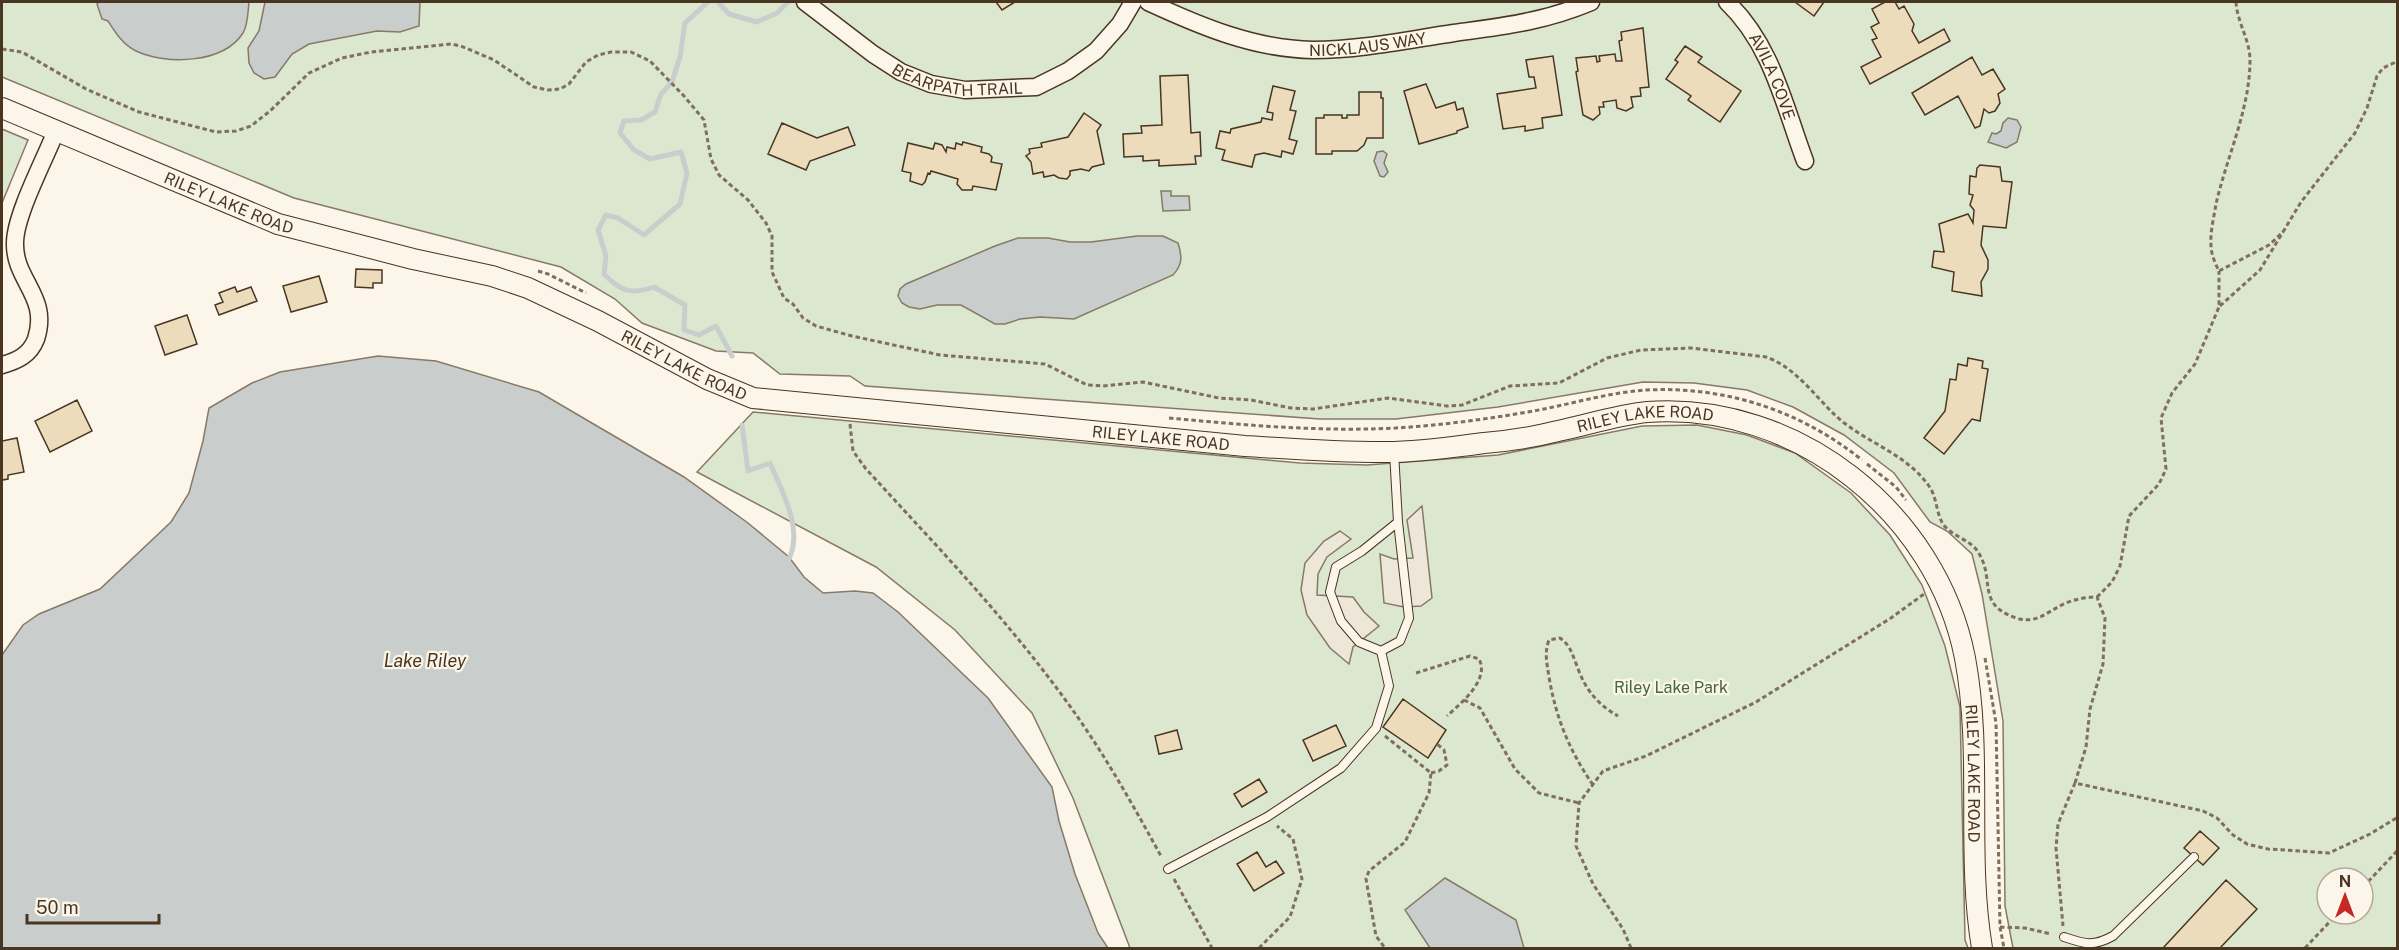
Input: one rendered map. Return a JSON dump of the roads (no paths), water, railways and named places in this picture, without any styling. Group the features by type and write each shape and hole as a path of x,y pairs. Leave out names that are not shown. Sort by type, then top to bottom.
{"street":[{"name":"BEARPATH TRAIL","path":"811,6 901,72 931,84 965,90 999,90 1036,87 1068,71 1096,51 1120,24 1133,2"},
{"name":"NICKLAUS WAY","path":"1148,2 1228,35 1269,45 1312,50 1357,47 1523,24 1560,15 1591,2"},
{"name":"AVILA COVE","path":"1727,2 1741,15 1763,48 1779,85 1804,161"},
{"name":"RILEY LAKE ROAD","path":"2,108 278,224 413,259 492,276 528,288 598,321 707,379 753,398 1245,446 1394,452 1487,443 1554,432 1647,412 1696,414 1743,420 1788,437 1823,456 1869,491 1903,526 1932,566 1952,611 1965,658 1971,707 1977,907 1982,948"},
{"path":"2,365 18,360 33,347 40,326 40,309 19,267 15,244 17,226 56,131"}],"lane":[{"path":"1381,651 1400,641 1409,618 1398,522 1394,452"},
{"path":"1381,651 1359,642 1341,621 1330,592 1336,567 1362,551 1398,522"},
{"path":"1168,869 1267,817 1341,768 1376,728 1389,686 1381,651"},
{"path":"2064,937 2082,943 2098,944 2113,936 2194,857"}],"water":[{"path":"99,2 249,2 245,30 234,43 208,56 178,60 148,56 131,48 120,38 108,21 102,19 97,4"},
{"path":"265,2 420,2 419,26 400,32 377,31 309,44 292,54 275,77 264,79 254,73 249,63 248,48 259,31"},
{"path":"2008,118 2017,120 2021,127 2017,142 2006,148 1988,142 1992,133 1996,134 2001,131 2003,123"},
{"path":"1383,151 1387,154 1384,163 1388,172 1384,177 1380,176 1374,161 1377,152"},
{"path":"1161,191 1171,191 1171,196 1189,196 1190,210 1163,211"},
{"path":"1137,236 1163,236 1178,243 1181,260 1173,275 1074,319 1040,317 995,324 961,305 937,305 920,309 902,303 898,296 900,289 906,284 1018,238 1091,242"},
{"name":"Lake Riley","path":"378,356 436,361 539,392 684,477 748,523 789,557 804,577 823,593 855,591 873,593 898,612 988,698 1052,787 1059,821 1075,874 1098,933 1108,948 2,948 2,655 23,625 39,614 100,589 171,522 189,493 209,408 252,383 280,372"},
{"path":"1445,878 1516,920 1524,948 1430,948 1405,910"}],"waterway":[{"path":"708,2 685,23 680,57 672,82 661,94 655,112 641,120 624,121 620,133 634,150 650,159 681,152 687,173 680,204 644,235 618,218 606,215 598,230 606,256 604,274 610,280 621,288 632,291 654,287 685,305 684,330 699,335 716,326 732,356"},
{"path":"718,2 729,14 757,22 777,13 788,2"},
{"path":"742,425 748,471 770,463 786,500 794,540 792,552 786,564"}],"park label":[{"name":"Riley Lake Park","path":"1671,687"}]}
